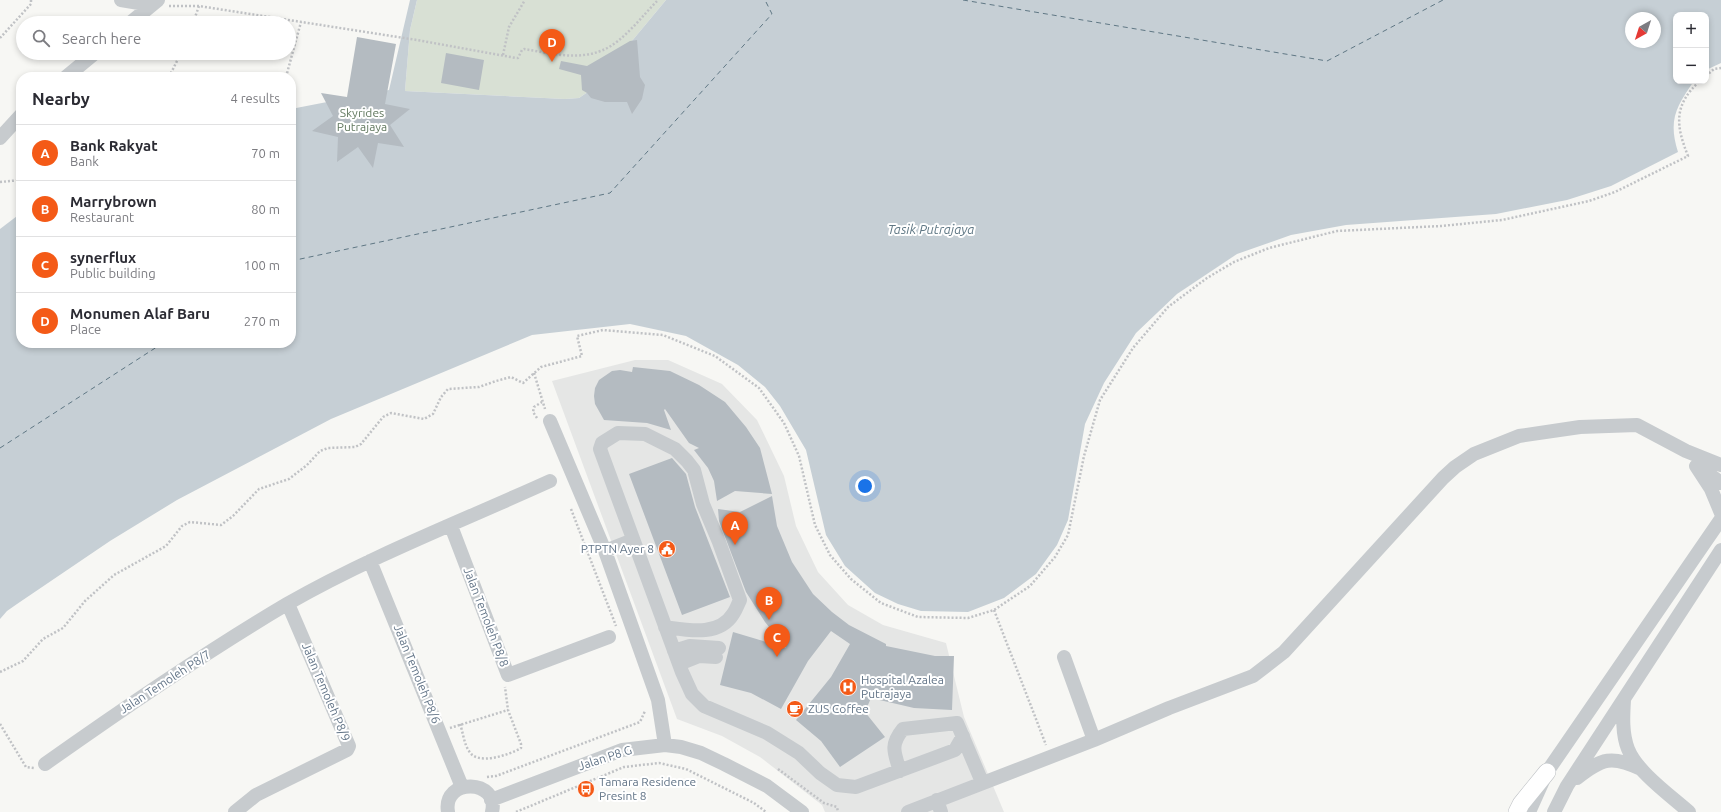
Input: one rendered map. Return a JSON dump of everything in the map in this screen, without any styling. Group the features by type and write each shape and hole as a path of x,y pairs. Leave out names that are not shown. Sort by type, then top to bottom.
{"main road":[{"path":"1517,812 1521,804 1547,772"}],"street":[{"path":"122,0 154,3"},
{"path":"138,16 154,3"},
{"path":"72,72 87,60"},
{"path":"0,138 16,120"},
{"path":"550,421 605,551 658,700 665,745"},
{"path":"908,812 939,806 982,782 1094,740 1169,708 1254,676 1284,652 1443,478 1455,467 1474,454 1519,436 1580,427 1637,425 1686,451 1700,461 1721,483"},
{"path":"666,627 704,630 723,626 733,614 740,600 719,542 703,504 694,470 675,448 645,434 618,433 602,443 600,449 677,657 692,694 704,706 767,733 799,753 820,773 837,785 856,787 955,750 963,736"},
{"path":"1700,461 1721,456"},
{"path":"1700,461 1721,465"},
{"path":"1700,461 1721,513"},
{"name":"Jalan Temoleh P8/7","path":"45,764 161,683 288,604 370,561 550,481"},
{"path":"1529,812 1547,772 1721,519"},
{"name":"Jalan Temoleh P8/8","path":"451,526 508,675 609,637"},
{"path":"605,551 633,540"},
{"path":"1554,812 1567,786 1721,550"},
{"name":"Jalan Temoleh P8/6","path":"370,561 462,787"},
{"name":"Jalan Temoleh P8/9","path":"235,812 256,795 347,750 349,746 288,604"},
{"path":"677,657 690,646 719,652"},
{"path":"1064,657 1094,740"},
{"path":"1624,700 1623,721 1625,739 1629,750 1643,770 1689,812"},
{"path":"900,771 893,749 895,738 903,729 957,723 982,782"},
{"name":"Jalan P8 G","path":"492,806 622,750 665,745 681,747 701,753 724,764 767,786 802,812"},
{"path":"955,750 974,762"},
{"path":"1567,786 1590,768 1604,761 1615,759 1643,770"},
{"path":"448,812 450,799 454,792 462,787 471,786 486,792 492,806"}],"path":[{"path":"20,16 31,4 31,0"},
{"path":"503,55 509,27 525,0"},
{"path":"296,21 518,58 524,49 555,54 579,55 604,50 623,35 658,0"},
{"path":"154,3 199,6 263,16"},
{"path":"195,16 199,6"},
{"path":"0,38 16,20"},
{"path":"296,43 302,22"},
{"path":"172,72 178,60"},
{"path":"287,72 291,60"},
{"path":"1709,73 1714,69 1721,68"},
{"path":"0,672 24,661 43,639 63,628 85,601 114,575 166,546 182,526 190,522 220,525 233,516 258,489 289,478 307,465 320,452 328,448 355,447 362,444 382,417 391,413 424,419 433,414 441,397 448,389 479,387 496,380 511,377 523,383 541,367 582,356 577,336 603,330 663,334 715,356 759,388 784,423 798,456 815,525 830,555 851,579 881,603 918,617 968,618 994,610 1030,586 1055,557 1068,535 1084,456 1100,400 1133,348 1168,307 1207,278 1234,262 1269,248 1337,231 1441,226 1502,220 1589,201 1616,192 1688,156 1679,134 1679,111 1697,84"},
{"path":"0,182 16,180"},
{"path":"534,373 542,402 550,421"},
{"path":"994,610 1050,757"},
{"path":"460,724 469,752 475,756 489,759 521,748 521,744 508,710 504,690 508,675"},
{"path":"440,732 460,724 508,710"},
{"path":"0,724 26,767 37,768 45,764"},
{"path":"516,812 624,767 659,763 686,769 754,803 766,812"},
{"path":"778,769 824,803 837,807 838,812"}],"shaded area":[{"path":"417,0 666,0 592,89 579,98 565,99 405,91 410,30"},
{"path":"635,360 668,360 722,384 757,420 784,476 796,526 818,572 848,605 883,625 946,643 964,717 1004,812 825,812 822,805 760,757 722,736 677,719 552,381"}],"water":[{"name":"Tasik Putrajaya","path":"410,0 417,0 410,30 405,91 565,99 579,98 592,89 666,0 1721,0 1721,63 1709,69 1709,12 1673,12 1673,84 1692,84 1678,106 1674,122 1675,141 1678,152 1611,186 1567,200 1496,214 1346,225 1291,235 1237,254 1177,294 1136,333 1104,383 1085,424 1068,520 1057,545 1036,574 1004,598 968,612 921,611 898,604 875,593 845,566 826,535 806,450 780,406 765,387 738,365 686,336 630,324 532,335 331,419 177,500 110,541 7,611 0,619 0,229 16,217 16,348 296,348 296,108 389,90"}],"building":[{"path":"357,37 396,44 385,104 410,109 390,125 404,147 378,143 373,168 358,147 337,162 338,137 312,131 333,116 321,93 347,97"},
{"path":"637,40 640,77 645,85 642,99 632,114 627,102 605,102 591,98 582,90 581,75 559,69 561,61 587,66 630,41"},
{"path":"446,53 484,60 479,90 441,83"},
{"path":"633,367 670,371 699,385 725,402 746,427 760,448 772,494 735,491 717,501 714,481 708,468 694,450 699,448 689,443 665,409 664,410 671,430 647,423 604,420 595,404 594,396 595,388 599,380 612,371 620,370 632,372"},
{"path":"672,458 686,474 695,507 730,597 682,615 629,474"},
{"path":"772,496 777,526 792,562 813,594 832,612 849,625 886,644 886,646 935,656 954,656 952,710 914,708 871,698 865,712 885,737 840,767 821,741 796,720 831,677 850,644 831,631 808,661 781,709 751,693 720,685 733,632 786,648 765,622 746,592 719,521 718,509 740,512"}],"ferry route":[{"path":"296,260 610,193 772,14 765,0"},
{"path":"963,0 1327,61 1443,0"},
{"path":"0,448 155,348"}],"place":[{"name":"Monumen Alaf Baru","path":"552,62"},
{"name":"Bank Rakyat","path":"735,545"},
{"name":"PTPTN Ayer 8","path":"667,549"},
{"name":"Marrybrown","path":"769,620"},
{"name":"synerflux","path":"777,657"},
{"name":"Hospital Azalea Putrajaya","path":"848,687"},
{"name":"ZUS Coffee","path":"795,709"},
{"name":"Tamara Residence Presint 8","path":"586,789"}],"park label":[{"name":"Skyrides Putrajaya","path":"362,120"}]}
